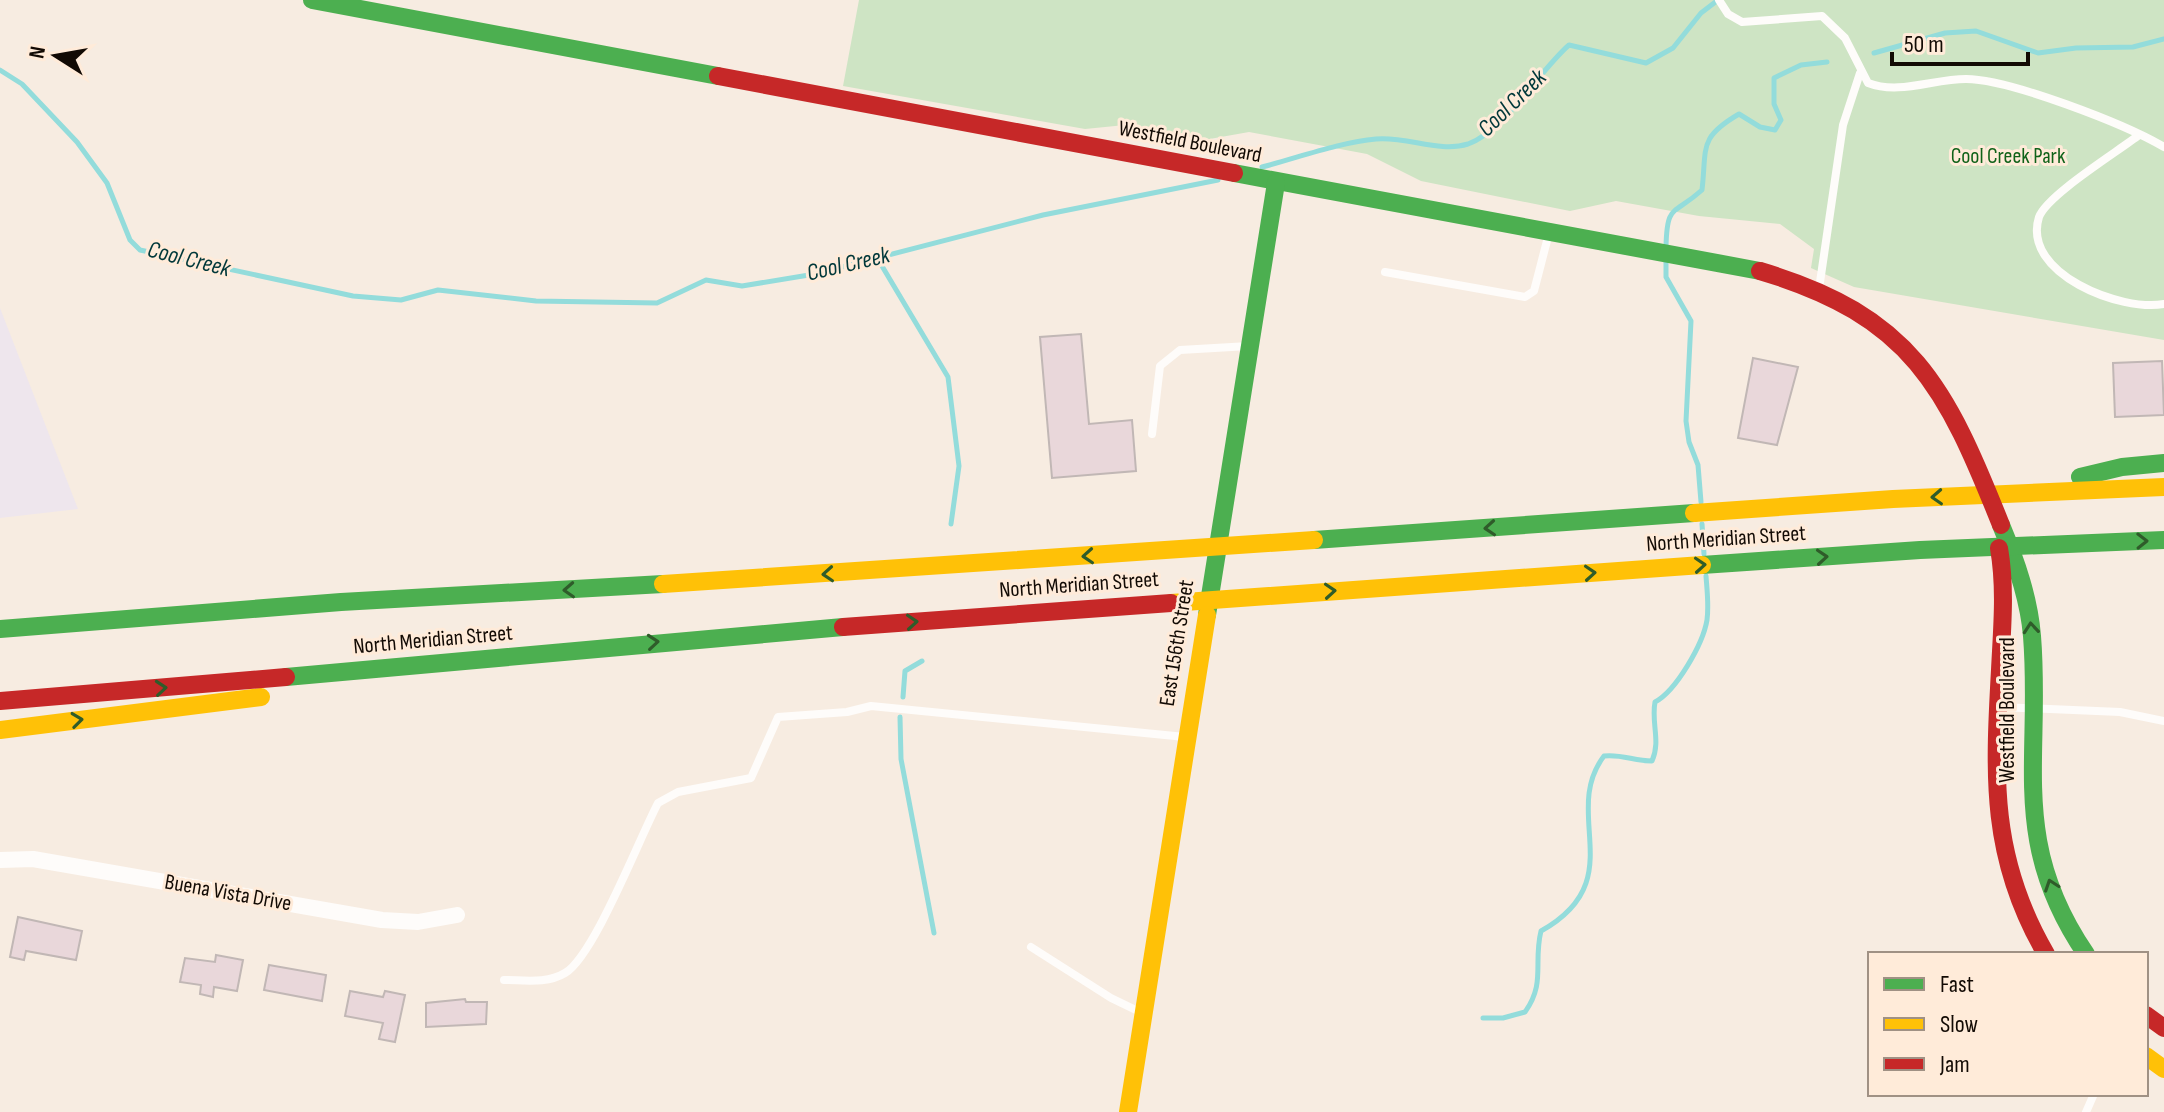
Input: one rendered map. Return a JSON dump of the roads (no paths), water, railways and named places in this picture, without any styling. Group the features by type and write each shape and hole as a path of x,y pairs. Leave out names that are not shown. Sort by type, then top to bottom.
{"main road":[{"name":"Westfield Boulevard","path":"312,0 1276,183 1760,271 1819,290 1860,311 1903,342 1938,385 2019,576 2029,612 2032,708 2030,778 2035,835 2051,890 2085,952"},
{"name":"East 156th Street","path":"1128,1112 1185,737 1276,183"},
{"path":"2037,492 2087,475 2164,463"},
{"name":"Westfield Boulevard","path":"1974,465 2001,558 2003,616 1995,783 1998,830 2013,885 2045,952"},
{"name":"North Meridian Street","path":"0,629 341,602 799,577 1893,499 2164,487"},
{"name":"North Meridian Street","path":"0,701 491,660 752,633 1155,603 1920,550 2164,540"},
{"path":"2064,542 2104,554 2149,560"},
{"path":"0,611 341,602"},
{"path":"0,730 212,705 491,660"}],"street":[{"name":"Buena Vista Drive","path":"0,860 33,859 382,920 418,922 457,915"}],"lane":[{"path":"1719,0 1728,14 1742,22 1822,16 1845,38 1860,73 1868,83 1883,89 1963,79 1994,80 2164,147"},
{"path":"1819,290 1843,125 1860,73"},
{"path":"2139,135 2066,187 2047,205 2040,216 2040,240 2053,265 2076,284 2133,304 2164,304"},
{"path":"1385,272 1525,297 1534,291 1549,232"},
{"path":"1152,434 1160,366 1180,350 1249,346"},
{"path":"504,980 547,980 567,972 597,931 658,803 678,792 751,778 778,717 847,712 871,706 1185,737"},
{"path":"1999,707 2120,712 2164,721"},
{"path":"1031,947 1111,998 1143,1014"}],"waterway":[{"name":"Cool Creek","path":"1262,167 1376,139 1446,147 1468,144 1508,114 1569,45 1646,63 1673,48 1701,13 1718,0"},
{"path":"1874,53 1945,33 1976,31 2038,53 2076,48 2133,47 2164,39"},
{"path":"1666,247 1670,216 1702,190 1705,153 1717,130 1739,114 1760,127 1775,130 1781,120 1774,104 1774,78 1801,65 1827,62"},
{"name":"Cool Creek","path":"0,70 22,84 77,142 107,183 130,240 140,250 353,296 401,300 438,290 536,301 657,303 706,280 742,286 815,274 1043,215 1218,180"},
{"path":"876,256 948,377 959,466 951,524"},
{"path":"1666,261 1666,277 1691,321 1686,421 1689,442 1698,465 1701,502"},
{"path":"1702,524 1704,554"},
{"path":"1483,1018 1503,1018 1525,1012 1531,1002 1537,982 1541,931 1568,911 1583,890 1589,869 1588,801 1592,778 1604,756 1652,761 1656,746 1655,702 1680,678 1704,630 1708,609 1706,576"},
{"path":"903,697 905,671 922,661"},
{"path":"900,717 901,759 934,933"}],"park label":[{"name":"Cool Creek Park","path":"2008,156"}]}
